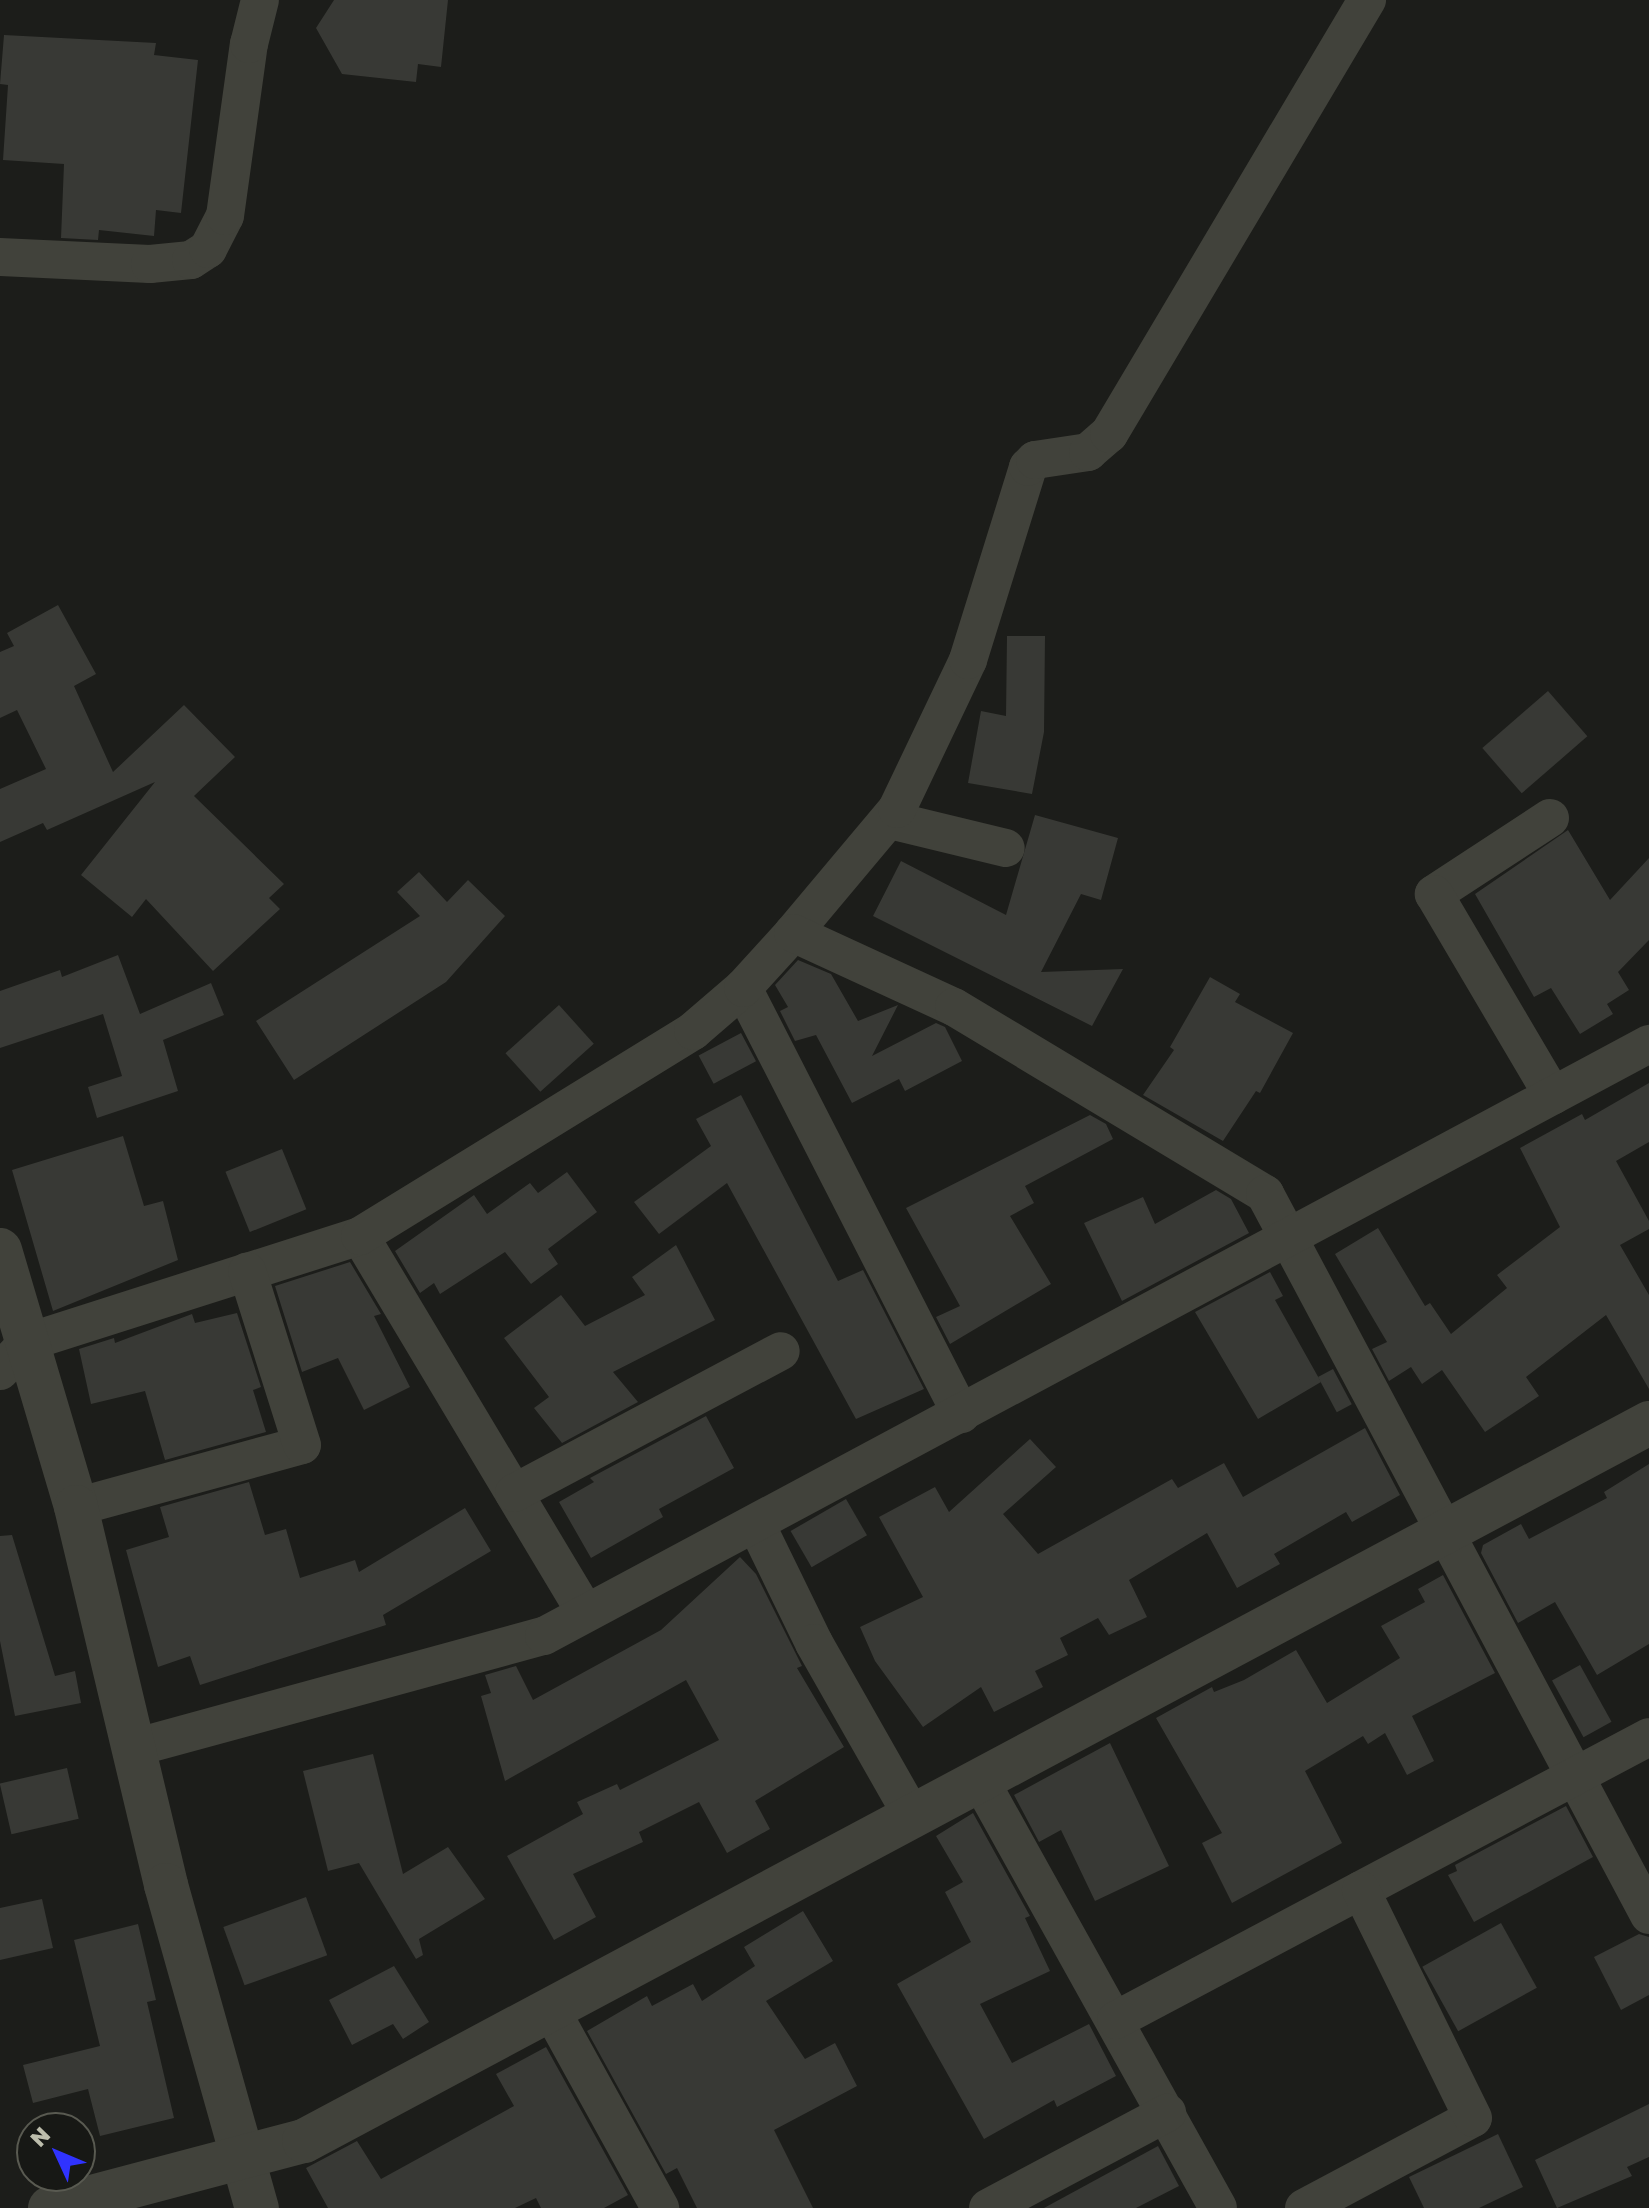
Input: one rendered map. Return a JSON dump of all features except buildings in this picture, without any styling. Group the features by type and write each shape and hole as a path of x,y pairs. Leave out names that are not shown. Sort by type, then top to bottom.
{"street":[{"path":"0,257 150,264 191,260 208,249 225,216 249,44 260,0"},
{"path":"14,1356 247,1271 360,1236 627,1076 693,1031 743,988 890,820 968,660 1028,467 1035,460 1088,452 1109,434 1367,0"},
{"path":"1550,818 1434,894 1553,1096"},
{"path":"890,820 1006,848"},
{"path":"793,933 954,1007 1265,1194 1649,1915"},
{"path":"743,988 961,1414"},
{"path":"137,1747 544,1636 1649,1044"},
{"path":"360,1236 585,1612"},
{"path":"0,1250 14,1356 76,1507 137,1747 166,1885 240,2162 257,2208"},
{"path":"76,1507 302,1445 247,1271"},
{"path":"514,1493 781,1351"},
{"path":"50,2208 240,2162 304,2141 552,2012 1649,1423"},
{"path":"756,1524 821,1656 913,1817"},
{"path":"1116,2020 1577,1778 1649,1737"},
{"path":"981,1782 1218,2208"},
{"path":"1304,2208 1473,2118 1361,1890"},
{"path":"552,2012 660,2208"},
{"path":"988,2208 1167,2113"}]}
